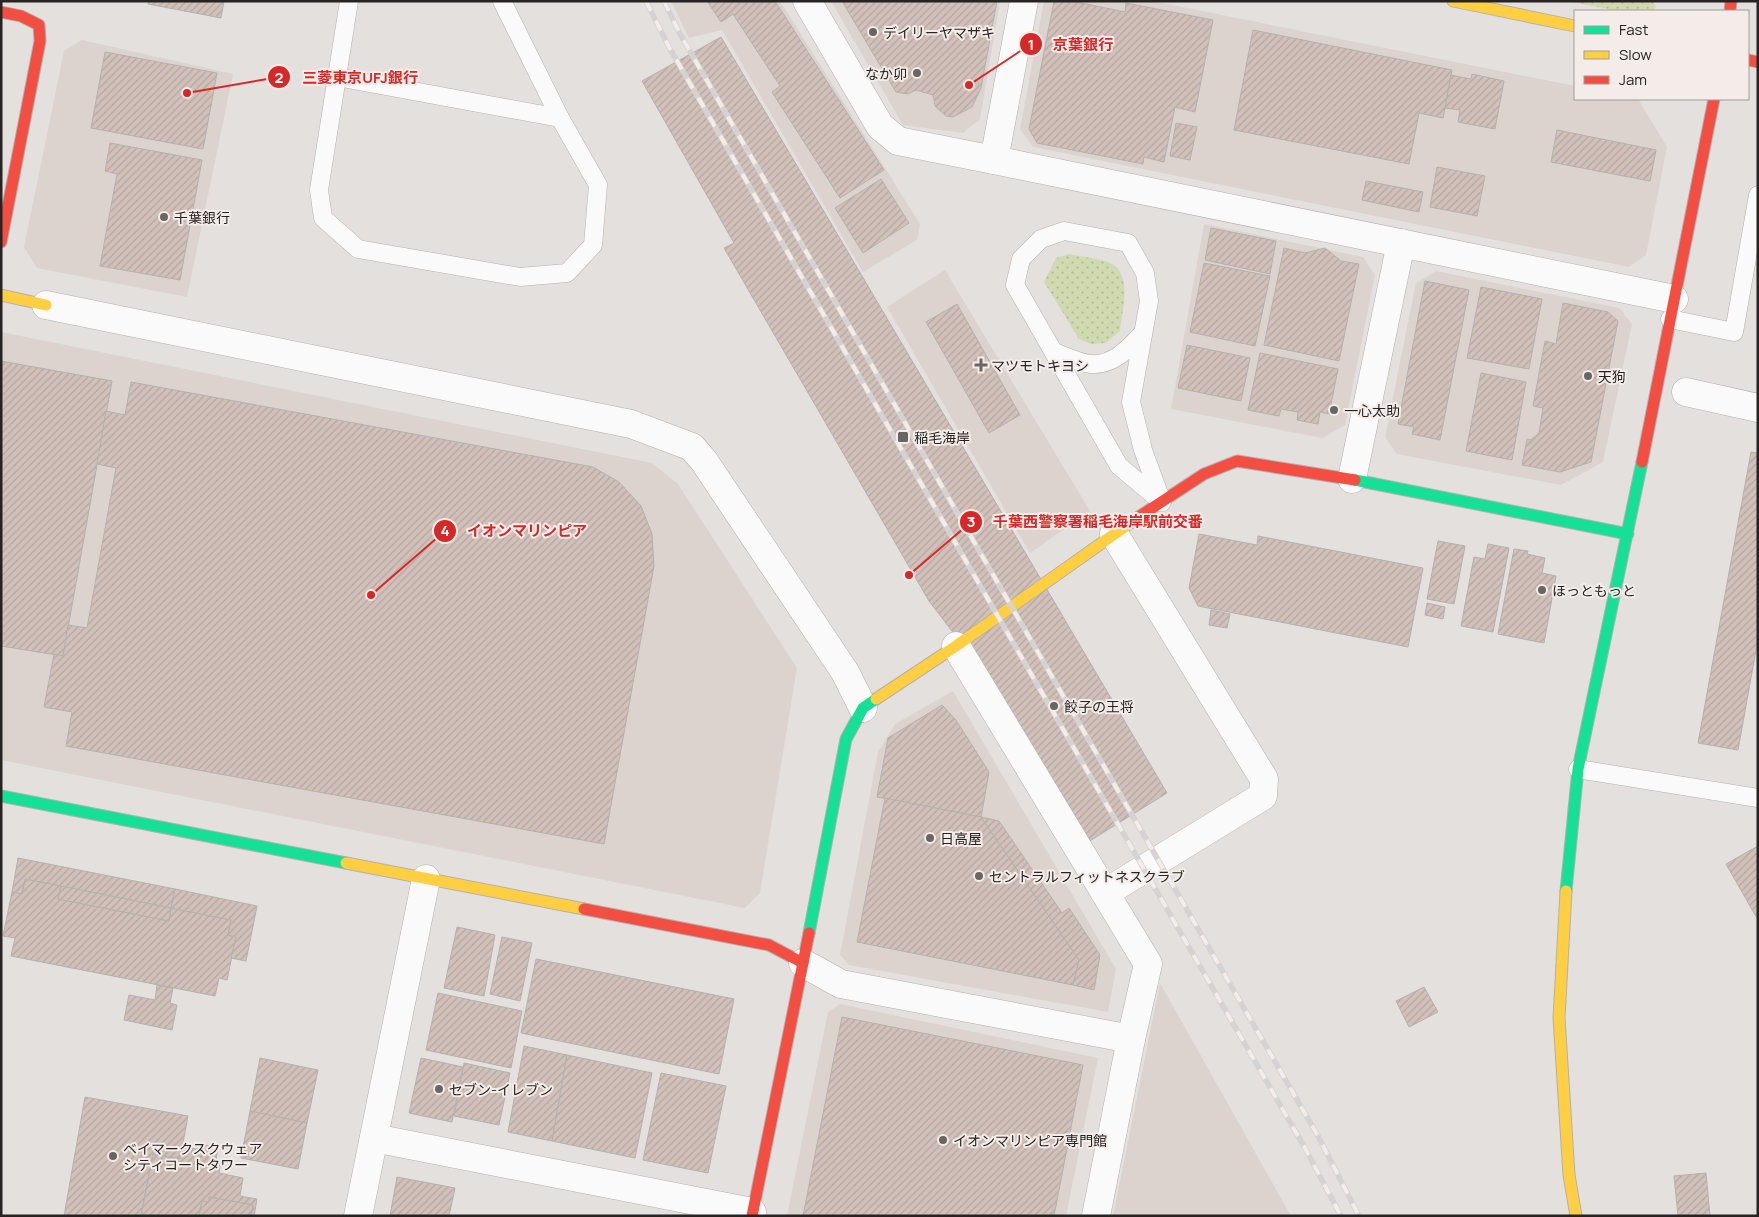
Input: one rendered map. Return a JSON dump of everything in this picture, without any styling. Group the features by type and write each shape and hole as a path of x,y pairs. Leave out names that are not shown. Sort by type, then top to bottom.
{"street":[{"path":"807,1 880,126 898,141 1401,243 1672,309"},
{"path":"994,160 1024,1"},
{"path":"1453,1 1574,26"},
{"path":"1,12 22,16 39,25 40,42 1,242"},
{"path":"1576,1216 1569,1175 1559,1018 1564,909 1578,769 1628,534 1714,100"},
{"path":"1352,479 1401,243"},
{"path":"1,294 46,305 631,424 692,447 704,461 845,672 863,708"},
{"path":"1686,392 1758,408"},
{"path":"374,1138 752,1214 804,963 846,739 863,708 1204,474 1237,461 1352,479 1628,534"},
{"path":"1105,893 1263,796 1264,779 1114,534"},
{"path":"956,646 1148,964 1096,1216"},
{"path":"1,796 769,945 840,984 1131,1039"},
{"path":"358,1216 426,879"}],"lane":[{"path":"349,1 319,190 323,218 358,249 520,277 567,273 593,245 598,185 560,118 502,1"},
{"path":"337,77 560,118"},
{"path":"1672,309 1734,332 1758,195"},
{"path":"1064,231 1128,243 1145,273 1148,301 1131,402 1143,450 1162,502 1119,466 1015,285 1021,259 1041,239 1064,231"},
{"path":"1054,352 1090,364 1104,363 1122,352 1143,333"},
{"path":"1578,769 1758,797"}],"shaded area":[{"path":"671,1 780,1 920,224 917,240 863,272 722,30 689,38"},
{"path":"831,1 1000,1 980,119 963,133 903,125"},
{"path":"1044,1 1152,1 1574,86 1574,100 1639,100 1667,147 1646,255 1629,267 1033,147 1020,129"},
{"path":"82,40 233,74 187,297 37,268 24,247 64,51"},
{"path":"1204,224 1363,257 1375,275 1345,425 1323,438 1171,409"},
{"path":"945,270 1090,511 1030,553 887,307"},
{"path":"1436,271 1619,308 1632,324 1603,462 1561,485 1397,454 1385,437 1416,283"},
{"path":"1,332 652,463 678,484 797,668 760,893 745,908 1,760"},
{"path":"953,691 1116,969 1108,1012 849,965 840,955 878,752 895,724"},
{"path":"1160,983 1291,1216 1113,1216"},
{"name":"イオンマリンピア専門館","path":"840,1004 1098,1058 1066,1216 787,1216 828,1012"}],"green space":[{"path":"1567,1 1653,1 1656,7 1654,10 1612,10"},
{"path":"1069,254 1108,262 1116,267 1121,274 1125,292 1120,331 1105,343 1091,344 1079,339 1044,282 1056,258"}],"building":[{"path":"149,1 224,1 221,18 148,4"},
{"path":"707,1 775,1 884,170 840,198 772,92 780,86 733,14 721,22"},
{"path":"842,1 997,1 981,88 972,107 953,117 946,116 935,106 933,95 916,90 908,94 896,92"},
{"path":"1054,1 1072,1 1125,12 1126,3 1213,20 1195,112 1175,107 1164,162 1144,157 1143,164 1037,143 1029,129"},
{"path":"1253,30 1452,70 1443,118 1419,113 1409,164 1234,130"},
{"name":"稲毛海岸","path":"721,37 1167,793 1088,842 992,683 929,601 724,248 734,243 642,81"},
{"path":"105,52 217,73 203,149 91,128"},
{"path":"1472,74 1504,81 1495,129 1458,122 1460,110 1445,108 1451,75 1471,79"},
{"path":"1176,123 1197,127 1190,160 1170,156"},
{"path":"1557,130 1656,150 1650,181 1551,162"},
{"path":"110,143 202,160 180,280 100,266 117,174 105,171"},
{"path":"1437,167 1485,176 1477,216 1430,207"},
{"path":"881,179 909,223 863,253 835,208"},
{"path":"1366,181 1423,192 1419,212 1362,200"},
{"path":"1211,228 1276,241 1270,274 1205,260"},
{"path":"1284,248 1305,253 1325,248 1341,261 1359,264 1339,361 1264,345"},
{"path":"1204,263 1270,276 1255,346 1190,332"},
{"path":"1425,281 1469,290 1440,440 1412,434 1414,427 1398,424"},
{"path":"1481,287 1542,299 1529,369 1467,358"},
{"path":"1563,303 1608,312 1618,321 1591,462 1560,472 1522,465 1527,439 1531,440 1539,433 1543,408 1533,406 1545,341 1556,344"},
{"path":"957,304 1020,415 989,433 926,322"},
{"path":"1187,345 1250,358 1241,401 1178,388"},
{"path":"1260,353 1338,369 1329,414 1320,412 1318,424 1297,420 1298,412 1281,409 1279,416 1248,410"},
{"path":"1,361 112,381 63,656 1,646"},
{"path":"1481,373 1526,382 1512,460 1466,451"},
{"path":"131,382 593,467 619,482 641,506 652,534 654,566 604,844 66,746 72,712 44,707 54,654 63,656 68,625 87,628 116,468 97,464 106,411 125,415"},
{"path":"1751,452 1758,453 1758,639 1738,750 1698,743"},
{"path":"1199,534 1257,545 1258,536 1423,568 1408,647 1198,606 1189,588"},
{"path":"1438,541 1465,546 1454,604 1427,599"},
{"path":"1488,544 1509,548 1493,632 1461,626 1474,557 1485,559"},
{"path":"1514,549 1528,551 1527,554 1545,558 1542,573 1556,576 1544,643 1498,634"},
{"path":"1427,603 1445,607 1443,619 1425,615"},
{"path":"1211,610 1230,614 1227,628 1209,625"},
{"path":"942,705 956,720 989,772 981,817 877,797 888,738"},
{"path":"885,798 981,817 1079,960 1073,985 857,942"},
{"path":"981,817 999,821 1062,913 1069,908 1100,955 1094,990 1073,985 1079,960"},
{"path":"1758,846 1758,920 1726,864"},
{"path":"18,858 175,889 171,908 25,879 22,894 12,892"},
{"path":"25,879 61,886 58,899 169,921 171,908 231,920 228,935 236,937 227,980 219,978 215,996 11,956 15,938 3,936 12,892 22,894"},
{"path":"61,886 171,908 169,921 58,899"},
{"path":"175,889 257,906 246,961 231,958 236,937 228,935 231,920 171,908"},
{"path":"457,927 495,935 484,996 444,988"},
{"path":"502,937 532,943 520,1001 490,994"},
{"path":"536,959 734,999 719,1074 521,1033"},
{"path":"157,985 173,988 170,1003 177,1005 172,1030 124,1020 129,995 155,1000"},
{"path":"1424,987 1438,1012 1409,1027 1396,1001"},
{"path":"438,993 522,1011 511,1068 426,1050"},
{"name":"イオンマリンピア専門館","path":"842,1017 1083,1065 1054,1216 803,1216"},
{"path":"524,1046 567,1055 552,1141 508,1132"},
{"path":"567,1055 652,1073 635,1158 552,1141"},
{"path":"260,1058 318,1070 307,1123 250,1111"},
{"path":"421,1058 463,1067 452,1122 409,1113"},
{"path":"464,1063 510,1073 499,1125 454,1116"},
{"path":"661,1073 726,1086 708,1173 643,1160"},
{"name":"ベイマークスクウェア シティコートタワー","path":"85,1097 188,1116 180,1159 153,1154 141,1216 64,1216"},
{"path":"250,1111 307,1123 298,1169 241,1158"},
{"path":"198,1144 218,1147 216,1161 221,1162 219,1173 243,1178 240,1196 257,1199 254,1216 251,1216 253,1205 209,1197 209,1202 202,1201 199,1216 141,1216 153,1154 180,1159 182,1146 197,1149"},
{"path":"1706,1173 1710,1216 1678,1216 1674,1176"},
{"path":"397,1177 455,1188 449,1216 390,1216"},
{"name":"ベイマークスクウェア シティコートタワー","path":"209,1197 253,1205 251,1216 199,1216 202,1201 209,1202"}],"railway":[{"path":"646,1 669,47 1305,1148 1341,1216"},
{"path":"664,1 680,34 1318,1136 1359,1216"}],"traffic: fast":[{"path":"1566,891 1578,769 1642,462"},
{"path":"1355,480 1628,534"},
{"path":"809,933 846,739 863,708 876,699"},
{"path":"1,796 346,863"}],"traffic: slow":[{"path":"1453,1 1574,26"},
{"path":"1,295 46,305"},
{"path":"876,699 956,646 1140,516"},
{"path":"346,863 584,909"},
{"path":"1566,891 1559,1018 1569,1175 1576,1216"}],"traffic: jam":[{"path":"1730,10 1731,1"},
{"path":"1,12 21,16 39,25 40,41 1,242"},
{"path":"1749,60 1758,62"},
{"path":"1642,462 1714,100"},
{"path":"1140,516 1204,474 1237,461 1355,480"},
{"path":"584,909 769,945 803,963"},
{"path":"752,1216 809,933"}],"place":[{"name":"デイリーヤマザキ","path":"873,32"},
{"name":"なか卯","path":"917,73"},
{"name":"京葉銀行","path":"969,85"},
{"name":"三菱東京UFJ銀行","path":"187,93"},
{"name":"千葉銀行","path":"164,217"},
{"name":"マツモトキヨシ","path":"981,365"},
{"name":"天狗","path":"1588,376"},
{"name":"一心太助","path":"1334,410"},
{"name":"稲毛海岸","path":"903,437"},
{"name":"千葉西警察署稲毛海岸駅前交番","path":"909,575"},
{"name":"ほっともっと","path":"1542,590"},
{"name":"イオンマリンピア","path":"371,595"},
{"name":"餃子の王将","path":"1054,706"},
{"name":"日高屋","path":"930,838"},
{"name":"セントラルフィットネスクラブ","path":"979,876"},
{"name":"セブン-イレブン","path":"439,1089"},
{"name":"イオンマリンピア専門館","path":"943,1140"},
{"name":"ベイマークスクウェア シティコートタワー","path":"113,1156"}]}
